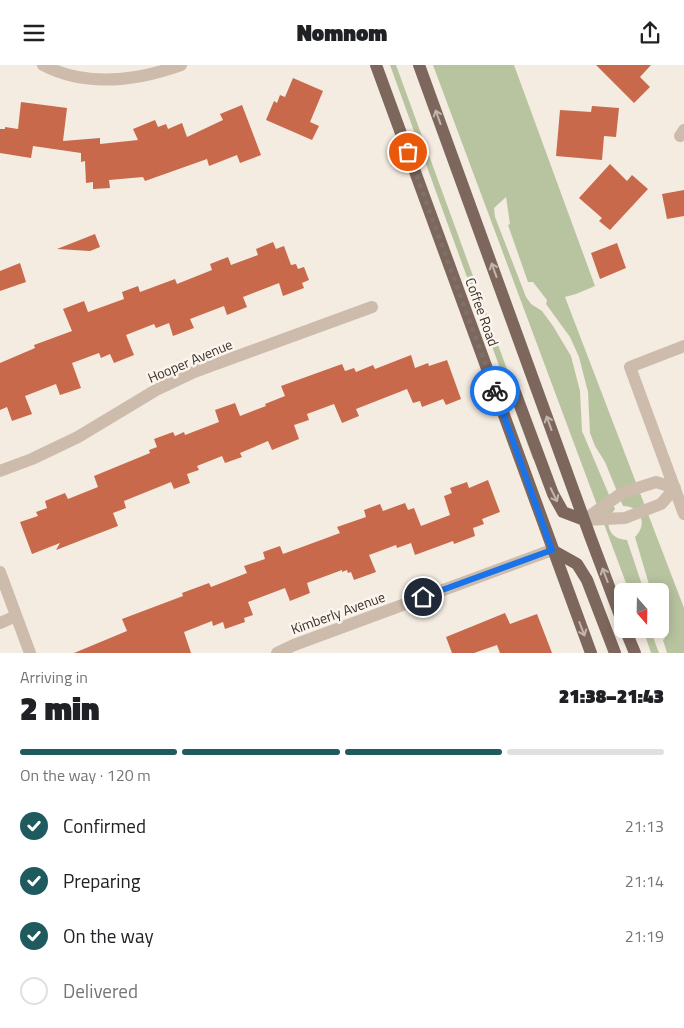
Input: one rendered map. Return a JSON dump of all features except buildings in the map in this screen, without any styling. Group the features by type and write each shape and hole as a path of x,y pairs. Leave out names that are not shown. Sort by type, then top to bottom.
{"main road":[{"name":"Coffee Road","path":"376,65 591,653"},
{"name":"Coffee Road","path":"419,65 614,600"},
{"path":"491,381 515,393 553,494 563,512 584,520"},
{"path":"552,550 577,564 587,580 615,653"},
{"path":"629,638 635,653"}],"street":[{"path":"43,65 76,77 104,80 132,79 180,65"},
{"name":"Hooper Avenue","path":"0,471 32,459 78,437 156,390 194,372 372,307"},
{"path":"684,346 630,367 684,514"},
{"path":"584,520 622,493 656,481 675,488"},
{"path":"584,520 625,518 661,504 675,488"},
{"name":"Kimberly Avenue","path":"277,653 294,645 552,550"},
{"path":"0,572 30,653"},
{"path":"0,623 16,616"}],"green space":[{"path":"390,65 396,65 539,457 533,459"},
{"path":"433,65 514,65 595,286 565,297 684,608 684,653 667,653 663,640 669,638 669,583 649,583 635,537 641,527 641,517 634,509 623,506 605,462 595,446 590,433 588,392 579,357 570,337 546,304 547,300 533,282 528,282 508,225 510,224 506,197 494,208 495,217 526,297 531,304 542,311 571,356 580,391 582,431 615,509 608,519 609,528 612,534 618,538 627,540 641,583 626,583"},
{"path":"646,638 653,638 659,653 651,653"}],"way so far":[{"path":"408,152 495,391"}],"route":[{"path":"423,597 552,550 495,391"}]}
